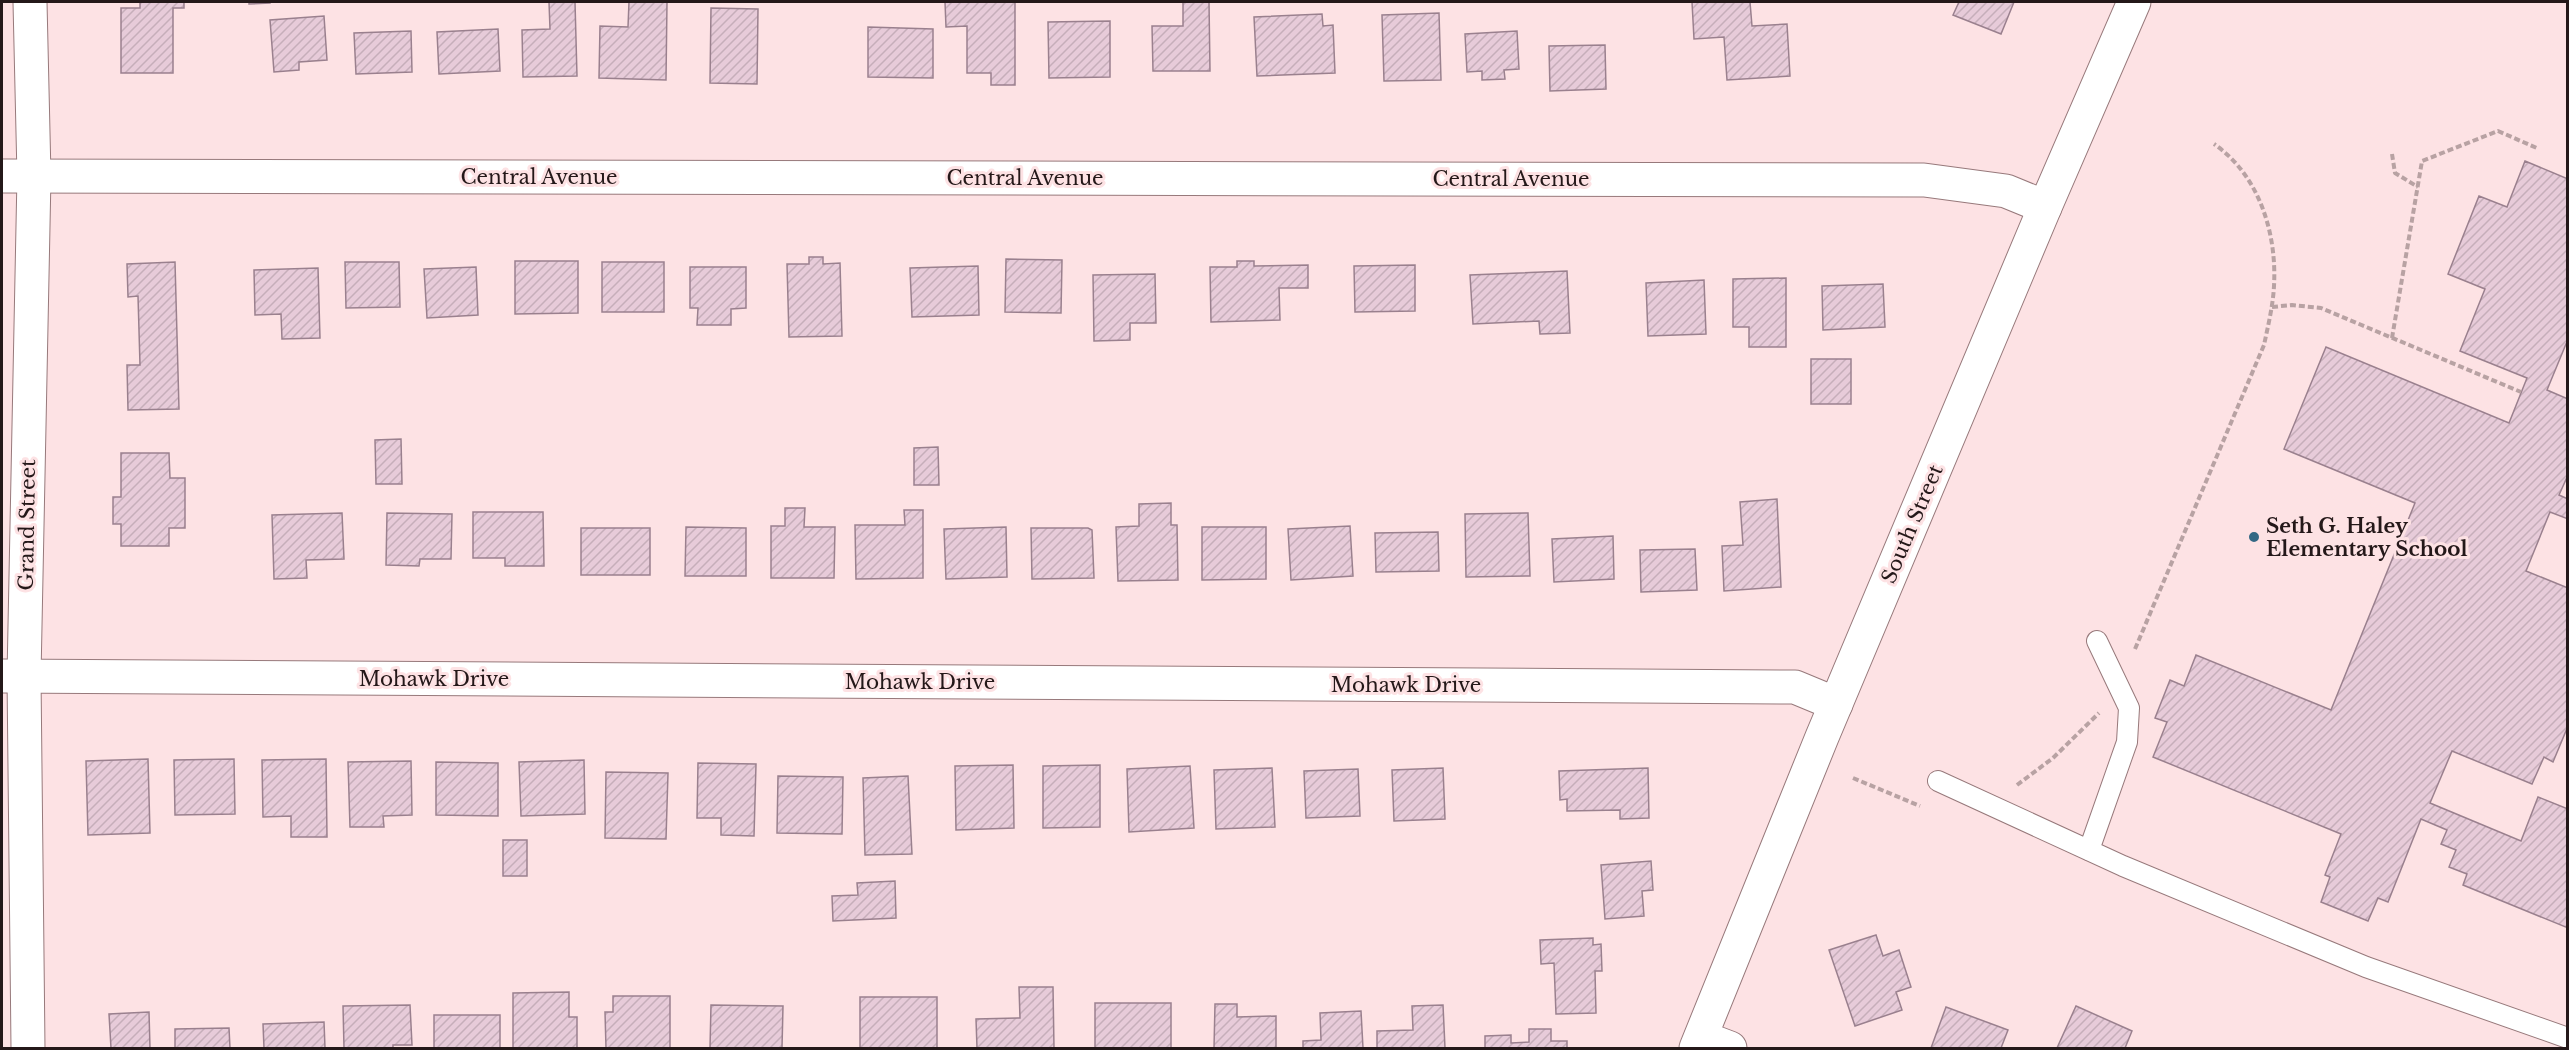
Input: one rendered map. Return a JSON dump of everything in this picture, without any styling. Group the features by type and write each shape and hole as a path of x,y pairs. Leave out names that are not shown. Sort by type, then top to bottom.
{"street":[{"name":"Grand Street","path":"28,1048 13,676 34,176 30,2"},
{"name":"South Street","path":"1709,1045 1836,704 2044,207 2134,2"},
{"name":"Central Avenue","path":"2,176 1924,180 2006,190 2044,207"},
{"name":"Mohawk Drive","path":"13,676 1795,687 1836,704"}],"lane":[{"path":"2089,850 2127,742 2130,708 2097,641"},
{"path":"1938,781 2089,850 2366,967 2568,1038"}],"path":[{"path":"2392,338 2422,161 2498,131 2539,149"},
{"path":"1989,804 2053,758 2100,711 2134,650 2259,356 2272,307 2273,264 2265,213 2248,178 2232,157 2214,144"},
{"path":"2392,154 2395,173 2418,187"},
{"path":"2272,307 2292,305 2321,308 2521,392"},
{"path":"1853,778 1929,810"}],"building":[{"path":"140,2 184,2 184,8 173,8 173,73 121,73 121,8 140,8"},
{"path":"249,2 270,2 270,3 249,4"},
{"path":"549,2 575,2 577,76 523,77 522,30 550,29"},
{"path":"629,2 667,2 666,80 599,78 600,26 628,27"},
{"path":"945,2 1015,2 1015,85 991,85 991,73 967,73 967,26 946,27"},
{"path":"1183,2 1209,2 1210,71 1153,71 1152,26 1183,26"},
{"path":"1692,2 1750,2 1752,26 1787,24 1790,76 1727,80 1724,37 1694,39"},
{"path":"1959,2 2014,2 2001,34 1953,15"},
{"path":"711,8 758,9 757,84 710,83"},
{"path":"1439,13 1441,80 1384,81 1382,15"},
{"path":"1322,14 1323,26 1333,25 1335,73 1257,76 1254,17"},
{"path":"324,16 327,60 299,62 299,70 274,72 270,20"},
{"path":"1110,21 1110,77 1049,78 1048,22"},
{"path":"868,27 933,29 933,78 868,77"},
{"path":"498,29 500,71 439,74 437,32"},
{"path":"411,31 412,72 356,74 354,33"},
{"path":"1517,31 1519,69 1504,70 1505,79 1482,80 1482,71 1467,72 1465,34"},
{"path":"1605,45 1606,89 1550,91 1549,46"},
{"path":"2525,161 2568,179 2568,345 2566,344 2547,390 2568,399 2568,475 2559,495 2568,499 2568,519 2550,512 2526,571 2568,588 2568,726 2553,762 2544,757 2532,784 2452,751 2430,803 2521,841 2538,797 2568,809 2568,928 2463,885 2467,874 2449,867 2456,850 2441,844 2447,830 2421,819 2388,902 2378,898 2368,921 2321,902 2330,877 2325,875 2341,834 2153,757 2167,722 2155,718 2170,680 2184,686 2196,655 2331,710 2415,503 2284,449 2326,347 2509,423 2527,378 2460,351 2485,289 2448,274 2479,196 2507,207"},
{"path":"809,257 823,257 823,264 840,263 842,336 789,337 787,264 809,264"},
{"path":"1006,259 1062,260 1061,313 1005,312"},
{"path":"515,261 578,261 578,313 515,314"},
{"path":"1237,261 1254,261 1254,266 1308,265 1308,288 1279,288 1280,320 1211,322 1210,267 1237,267"},
{"path":"175,262 179,409 128,410 127,365 140,365 138,296 128,297 127,264"},
{"path":"345,262 399,262 400,307 346,308"},
{"path":"602,262 664,262 664,312 602,312"},
{"path":"1415,265 1415,311 1355,312 1354,266"},
{"path":"978,266 979,315 912,317 910,268"},
{"path":"476,267 478,315 427,318 424,269"},
{"path":"690,267 746,267 746,308 731,309 731,325 697,325 698,308 690,308"},
{"path":"318,268 320,338 282,339 281,314 255,315 254,270"},
{"path":"1567,271 1570,333 1540,334 1539,321 1473,324 1470,275"},
{"path":"1155,274 1156,323 1130,323 1130,340 1094,341 1093,275"},
{"path":"1786,278 1786,347 1749,347 1749,327 1733,327 1733,279"},
{"path":"1704,280 1706,334 1648,336 1646,283"},
{"path":"1883,284 1885,327 1823,330 1822,286"},
{"path":"1811,359 1851,359 1851,404 1811,404"},
{"path":"401,439 402,484 376,484 375,440"},
{"path":"938,447 939,485 914,485 914,448"},
{"path":"121,453 169,453 170,478 185,478 185,528 169,528 169,546 121,546 121,524 113,524 113,497 121,497"},
{"path":"1777,499 1781,587 1724,591 1722,546 1743,545 1740,502"},
{"path":"1171,503 1171,525 1177,525 1178,580 1118,581 1116,527 1139,526 1139,504"},
{"path":"785,508 805,508 804,527 835,527 834,578 771,578 771,526 785,526"},
{"path":"904,510 923,510 923,578 856,579 855,525 905,525"},
{"path":"473,512 543,512 544,566 505,566 505,558 473,558"},
{"path":"342,513 344,559 306,560 307,578 274,579 272,515"},
{"path":"387,513 452,514 451,559 420,559 419,566 386,565"},
{"path":"1528,513 1530,576 1466,577 1465,514"},
{"path":"1350,526 1353,576 1291,580 1288,529"},
{"path":"686,527 746,528 746,576 685,576"},
{"path":"1006,527 1007,577 946,579 944,529"},
{"path":"1202,527 1266,527 1266,579 1202,580"},
{"path":"581,528 650,528 650,575 581,575"},
{"path":"1031,528 1088,528 1092,530 1094,578 1032,579"},
{"path":"1438,532 1439,571 1376,572 1375,533"},
{"path":"1613,536 1614,579 1554,582 1552,539"},
{"path":"1695,549 1697,590 1641,592 1640,550"},
{"path":"148,759 150,833 88,835 86,761"},
{"path":"234,759 235,814 175,815 174,760"},
{"path":"326,759 327,837 291,837 291,816 263,817 262,760"},
{"path":"584,760 585,814 521,816 519,762"},
{"path":"411,761 412,815 383,816 384,827 350,827 348,762"},
{"path":"436,762 498,763 498,816 436,815"},
{"path":"698,763 756,764 754,836 721,835 721,818 697,818"},
{"path":"1013,765 1014,828 956,830 955,766"},
{"path":"1100,765 1100,827 1043,828 1043,766"},
{"path":"1190,766 1194,828 1129,832 1127,769"},
{"path":"1272,768 1275,827 1216,829 1214,770"},
{"path":"1443,768 1445,819 1394,821 1392,770"},
{"path":"1648,768 1649,818 1620,819 1620,810 1567,811 1567,799 1560,800 1559,771"},
{"path":"1358,769 1360,816 1306,818 1304,771"},
{"path":"606,772 668,773 666,839 605,838"},
{"path":"778,776 843,777 842,834 777,833"},
{"path":"908,776 912,854 865,855 863,778"},
{"path":"503,840 527,840 527,876 503,876"},
{"path":"1651,861 1653,890 1642,891 1644,916 1605,919 1601,865"},
{"path":"895,881 896,918 833,921 832,896 858,895 857,883"},
{"path":"1876,935 1883,956 1899,950 1911,987 1896,992 1902,1010 1855,1026 1829,950"},
{"path":"1593,938 1593,945 1601,944 1602,971 1595,971 1596,1013 1556,1014 1554,963 1541,964 1540,940"},
{"path":"1019,987 1053,987 1054,1048 977,1048 976,1019 1020,1018"},
{"path":"569,992 569,1017 577,1017 577,1048 513,1048 513,993"},
{"path":"613,996 670,996 670,1048 606,1048 605,1012 613,1012"},
{"path":"860,997 937,997 937,1048 860,1048"},
{"path":"1095,1003 1171,1003 1171,1048 1095,1048"},
{"path":"1215,1004 1237,1004 1237,1017 1276,1016 1276,1048 1214,1048"},
{"path":"410,1005 412,1045 393,1045 393,1048 344,1048 343,1006"},
{"path":"711,1005 783,1006 782,1048 710,1048"},
{"path":"1443,1005 1445,1048 1377,1048 1377,1031 1413,1030 1412,1006"},
{"path":"2076,1006 2132,1031 2125,1048 2057,1048"},
{"path":"1946,1007 2008,1030 2001,1048 1931,1048"},
{"path":"1361,1011 1363,1048 1303,1048 1303,1041 1321,1040 1320,1013"},
{"path":"149,1012 150,1048 111,1048 109,1014"},
{"path":"434,1015 500,1015 500,1048 434,1048"},
{"path":"324,1022 325,1048 264,1048 263,1024"},
{"path":"229,1028 230,1048 175,1048 175,1029"},
{"path":"1529,1029 1551,1029 1551,1041 1567,1041 1567,1048 1485,1048 1485,1036 1511,1035 1511,1043 1529,1042"}],"place":[{"name":"Seth G. Haley Elementary School","path":"2254,537"}]}
